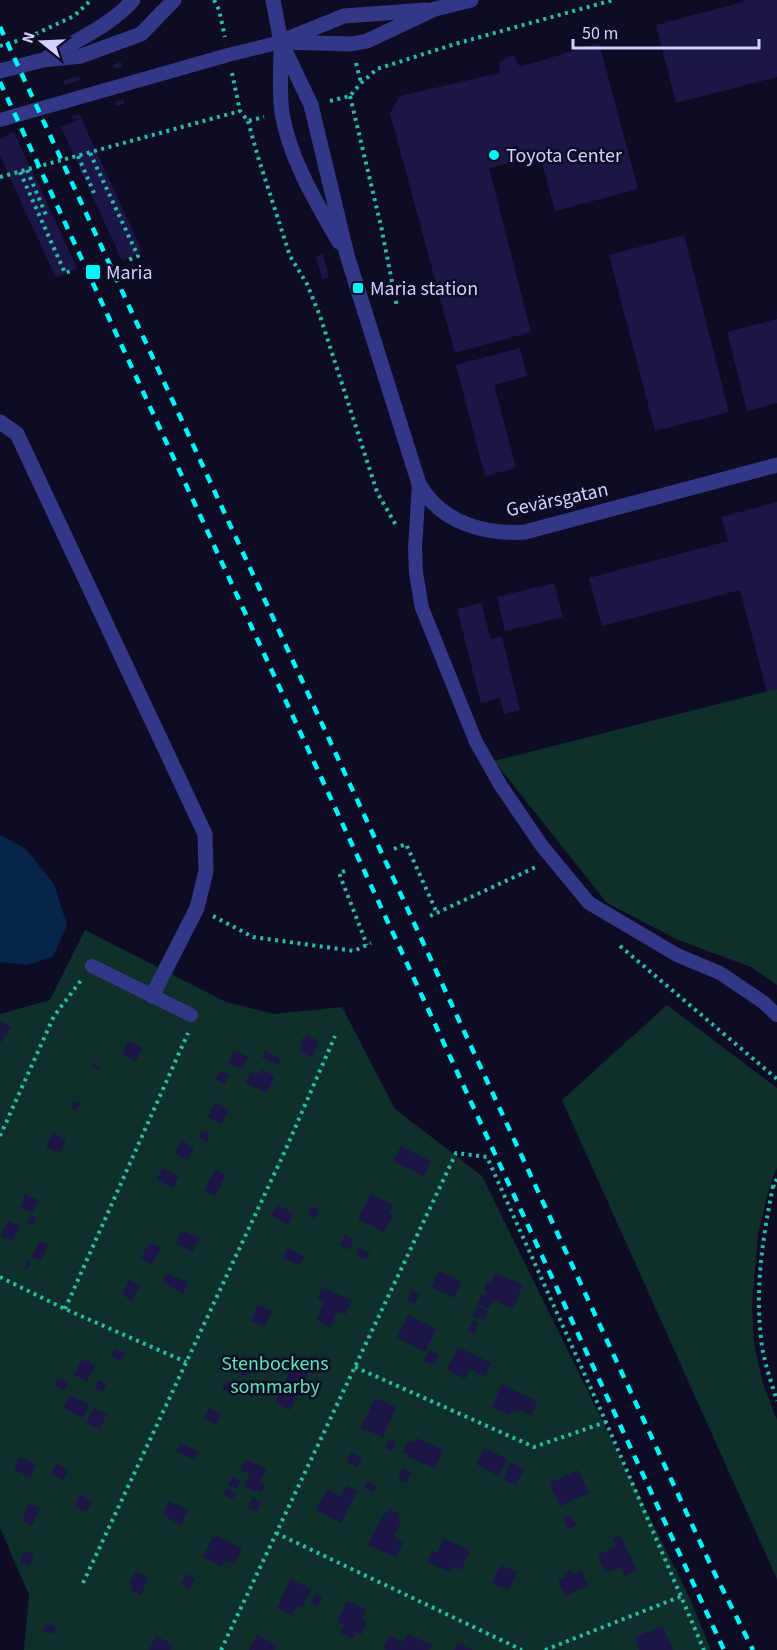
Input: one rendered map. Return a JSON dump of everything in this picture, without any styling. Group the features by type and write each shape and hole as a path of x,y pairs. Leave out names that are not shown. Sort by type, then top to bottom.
{"street":[{"path":"43,60 93,31 134,0"},
{"path":"0,71 43,60 81,57 141,34 174,0"},
{"name":"Gevärsgatan","path":"273,0 281,42 282,112 293,152 314,199 347,255"},
{"path":"281,42 344,16 435,9 471,0"},
{"path":"281,42 351,44 367,41 435,9"},
{"name":"Gevärsgatan","path":"281,42 311,105 347,255 419,484 429,500 454,518 483,530 525,532 777,465"},
{"path":"0,422 17,434 205,834 206,871 197,908 152,996"}],"lane":[{"path":"0,120 281,42"},
{"path":"419,484 415,549 416,573 422,608 476,742 501,786 563,874 589,903 677,955 720,973 763,1002 777,1016"},
{"path":"92,966 191,1015"}],"path":[{"path":"0,46 27,38 74,16 91,0"},
{"path":"377,69 455,44 613,0"},
{"path":"350,96 381,226 397,307"},
{"path":"0,177 240,111"},
{"path":"248,121 279,226 290,256 307,284 320,316 376,492 403,538 415,549"},
{"path":"90,153 138,256 126,261"},
{"path":"78,156 94,193"},
{"path":"27,170 46,215"},
{"path":"21,172 65,273 71,271"},
{"path":"394,849 406,844 437,913"},
{"path":"430,916 541,865"},
{"path":"197,908 253,937 354,951 369,944 339,873 345,871"},
{"path":"0,1136 54,1016 92,966"},
{"path":"65,1309 187,1037 191,1015"},
{"path":"83,1583 285,1151 335,1036"},
{"path":"221,1650 456,1153 487,1157 606,1422 704,1650"},
{"path":"777,1179 763,1236 759,1307 761,1340 777,1401"},
{"path":"0,1278 186,1362"},
{"path":"355,1366 534,1447 606,1422"},
{"path":"276,1533 522,1650"},
{"path":"545,1650 682,1596"}],"green space":[{"path":"777,689 777,985 751,967 678,940 607,903 494,761"},
{"name":"Stenbockens sommarby","path":"85,930 226,1002 274,1014 342,1007 395,1109 482,1176 691,1601 711,1650 24,1650 29,1595 0,1528 0,1014 50,1000"},
{"path":"667,1005 777,1088 777,1168 770,1185 758,1234 752,1305 754,1343 763,1384 777,1420 777,1579 562,1100"}],"water":[{"path":"0,835 26,849 54,884 67,925 53,957 27,965 0,962"}],"building":[{"path":"743,0 777,0 777,77 676,103 656,25 743,2"},
{"path":"599,43 638,189 555,211 540,155 489,168 531,332 455,353 390,113 400,96 500,73 499,62 514,55 520,67"},
{"path":"121,62 122,67 114,69 113,65"},
{"path":"79,76 80,80 64,85 63,81"},
{"path":"123,99 124,104 116,106 115,102"},
{"path":"79,114 81,118 73,120 72,116"},
{"path":"81,118 142,251 122,261 61,127"},
{"path":"14,132 77,268 56,278 0,156 0,139"},
{"path":"684,235 729,412 655,431 609,255"},
{"path":"323,254 329,278 322,279 316,256"},
{"path":"777,319 777,403 747,411 727,332"},
{"path":"520,348 527,376 494,385 516,468 485,476 456,365"},
{"path":"777,502 777,689 767,692 740,590 602,626 589,578 728,541 721,517"},
{"path":"554,583 563,617 505,631 497,597"},
{"path":"481,603 491,639 502,637 520,710 504,714 500,698 481,703 457,609"},
{"path":"0,1022 11,1027 0,1044"},
{"path":"306,1035 319,1041 312,1057 299,1051 302,1038 305,1039"},
{"path":"128,1041 142,1047 136,1061 122,1054"},
{"path":"233,1051 248,1056 243,1069 228,1064"},
{"path":"265,1051 281,1059 278,1065 262,1058"},
{"path":"93,1063 101,1067 99,1070 91,1067"},
{"path":"261,1069 275,1076 267,1093 245,1083 251,1071 259,1074"},
{"path":"220,1071 229,1075 225,1084 216,1080"},
{"path":"74,1101 80,1103 76,1110 71,1108"},
{"path":"215,1102 229,1109 222,1124 208,1117"},
{"path":"202,1131 210,1135 207,1142 198,1138"},
{"path":"53,1132 66,1141 61,1152 46,1147"},
{"path":"181,1140 194,1148 187,1160 175,1153"},
{"path":"401,1146 431,1161 424,1176 393,1161"},
{"path":"162,1168 179,1176 173,1188 157,1180"},
{"path":"215,1169 226,1175 215,1196 204,1191"},
{"path":"25,1194 38,1200 33,1213 20,1208"},
{"path":"371,1194 393,1205 389,1213 393,1215 384,1232 358,1219"},
{"path":"277,1205 294,1213 289,1224 271,1216"},
{"path":"312,1206 319,1210 315,1219 308,1215"},
{"path":"31,1215 36,1217 33,1225 27,1223"},
{"path":"8,1221 20,1226 13,1241 1,1236"},
{"path":"181,1231 199,1237 193,1253 176,1243"},
{"path":"345,1235 354,1240 349,1250 340,1245"},
{"path":"39,1241 48,1245 41,1261 32,1257"},
{"path":"149,1242 161,1248 152,1264 141,1258"},
{"path":"287,1248 304,1256 300,1265 283,1258"},
{"path":"359,1248 370,1253 366,1260 356,1255"},
{"path":"27,1260 31,1262 27,1270 24,1269"},
{"path":"439,1271 462,1282 454,1298 431,1287"},
{"path":"166,1273 188,1282 183,1294 162,1282"},
{"path":"495,1273 523,1285 513,1309 493,1300 489,1309 477,1305 481,1294 485,1296 487,1281 490,1283"},
{"path":"129,1280 140,1285 132,1301 123,1295"},
{"path":"322,1287 352,1300 345,1315 337,1312 331,1327 316,1320 324,1302 317,1299"},
{"path":"412,1290 420,1294 415,1304 407,1301"},
{"path":"257,1305 272,1311 265,1327 251,1321"},
{"path":"477,1307 488,1311 484,1320 473,1316"},
{"path":"408,1315 436,1329 425,1352 397,1338"},
{"path":"472,1320 478,1323 474,1334 468,1332"},
{"path":"458,1347 491,1363 485,1376 470,1369 465,1379 447,1370"},
{"path":"114,1349 125,1353 121,1361 111,1357"},
{"path":"429,1350 439,1355 434,1365 424,1361"},
{"path":"237,1357 251,1365 246,1376 231,1371"},
{"path":"82,1359 95,1365 87,1381 74,1375"},
{"path":"293,1364 309,1371 305,1380 308,1381 305,1390 301,1388 290,1410 275,1403"},
{"path":"58,1378 68,1382 65,1390 54,1386"},
{"path":"99,1380 106,1384 103,1392 95,1388"},
{"path":"226,1381 234,1384 230,1392 222,1389"},
{"path":"502,1384 537,1401 531,1415 512,1410 509,1415 492,1407"},
{"path":"70,1395 89,1405 83,1418 63,1408"},
{"path":"375,1398 396,1407 383,1437 361,1428"},
{"path":"94,1408 107,1414 99,1430 86,1423"},
{"path":"209,1408 222,1414 216,1425 204,1419"},
{"path":"417,1438 443,1449 435,1468 408,1457 409,1455 403,1452 408,1441 414,1443"},
{"path":"389,1439 395,1442 392,1451 385,1448"},
{"path":"181,1443 198,1452 194,1460 176,1451"},
{"path":"484,1448 508,1459 499,1476 476,1464"},
{"path":"351,1452 362,1457 357,1467 347,1462"},
{"path":"19,1457 36,1464 31,1477 14,1470"},
{"path":"246,1459 266,1469 260,1482 265,1485 262,1492 256,1489 255,1492 244,1486 250,1474 240,1470"},
{"path":"511,1462 524,1469 515,1486 503,1480"},
{"path":"56,1464 68,1470 64,1480 51,1474"},
{"path":"403,1468 412,1472 406,1483 398,1479"},
{"path":"578,1470 589,1493 560,1506 550,1483"},
{"path":"232,1476 241,1481 237,1489 228,1485"},
{"path":"367,1481 376,1486 373,1492 364,1488"},
{"path":"346,1485 357,1491 341,1523 316,1510 327,1489 341,1496"},
{"path":"226,1488 236,1492 233,1499 224,1495"},
{"path":"79,1495 92,1500 87,1512 74,1507"},
{"path":"253,1497 262,1502 257,1512 248,1507"},
{"path":"169,1501 188,1510 181,1525 162,1515"},
{"path":"29,1503 40,1508 32,1525 22,1521"},
{"path":"389,1509 400,1514 397,1520 401,1522 394,1537 403,1542 396,1557 368,1545 384,1513 386,1514"},
{"path":"571,1515 576,1525 567,1529 563,1519"},
{"path":"620,1535 637,1570 625,1576 621,1567 606,1573 598,1555 616,1547 613,1539"},
{"path":"217,1536 242,1548 235,1564 225,1560 221,1567 203,1557 213,1537"},
{"path":"444,1538 470,1550 461,1570 453,1566 450,1573 427,1561 432,1551 437,1553"},
{"path":"24,1551 34,1554 30,1566 20,1563"},
{"path":"501,1565 517,1572 509,1590 492,1583"},
{"path":"572,1570 574,1574 582,1571 588,1586 565,1596 558,1581 566,1577 564,1573"},
{"path":"135,1572 148,1577 141,1595 131,1591 133,1587 129,1585"},
{"path":"186,1574 195,1579 190,1589 181,1584"},
{"path":"290,1579 311,1589 302,1608 297,1606 292,1615 277,1608"},
{"path":"315,1594 322,1597 318,1606 311,1603"},
{"path":"347,1601 366,1609 362,1619 367,1621 361,1635 356,1632 353,1639 340,1633 344,1625 337,1622"},
{"path":"47,1623 56,1627 53,1634 43,1631"},
{"path":"663,1626 673,1650 639,1650 635,1637"},
{"path":"407,1634 432,1645 429,1650 387,1650 383,1648 390,1635 403,1642"},
{"path":"257,1635 277,1645 275,1650 249,1650"},
{"path":"156,1636 174,1645 171,1650 149,1650"},
{"path":"458,1643 473,1650 454,1650"}],"railway":[{"path":"0,27 713,1570 753,1650"},
{"path":"0,82 724,1650"}],"place":[{"name":"Toyota Center","path":"494,155"},
{"name":"Maria","path":"93,272"},
{"name":"Maria station","path":"358,288"}]}
